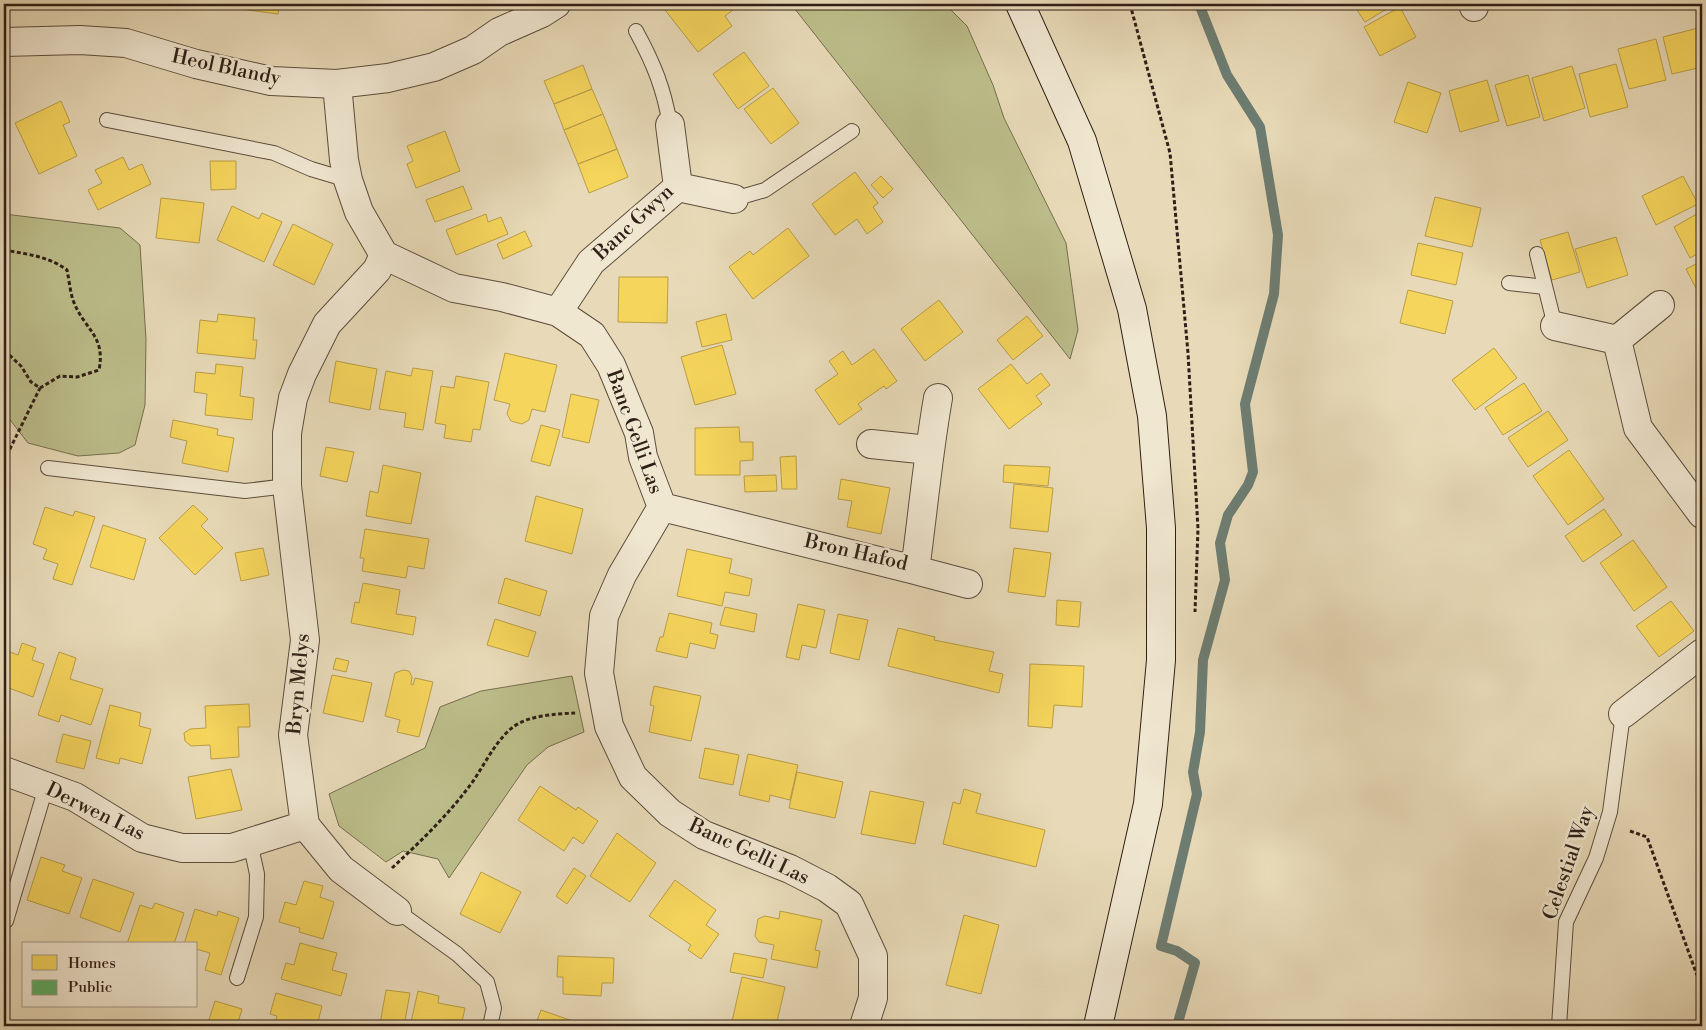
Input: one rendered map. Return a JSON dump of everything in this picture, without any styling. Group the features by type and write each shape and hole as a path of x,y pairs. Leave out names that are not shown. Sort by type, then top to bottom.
{"street":[{"name":"Heol Blandy","path":"499,32 515,4"},
{"name":"Heol Blandy","path":"4,42 80,40 126,43 196,64 271,81 337,84 388,78 434,67 473,50 499,32 542,13 556,4"},
{"path":"1020,4 1082,141 1132,308 1152,416 1160,509 1161,660 1148,804 1100,1021"},
{"path":"337,84 344,160 348,180 359,212 384,255"},
{"name":"Banc Gwyn","path":"558,312 591,262 678,187 670,125"},
{"path":"678,187 734,199"},
{"name":"Banc Gelli Las","path":"384,255 454,288 502,297 558,312 592,335 611,366 639,433 643,457 662,507 622,576 604,616 599,673 609,726 633,778 670,813 704,835 790,869 827,888 849,904 874,956 873,998 864,1026"},
{"name":"Bryn Melys","path":"305,825 293,735 305,640 287,486 287,433 293,398 302,374 327,324 377,270 384,255"},
{"path":"1617,340 1660,305"},
{"path":"1554,326 1617,340"},
{"path":"1617,340 1638,428 1702,514"},
{"name":"Bron Hafod","path":"662,507 915,570 929,450 938,398"},
{"path":"871,444 929,450"},
{"path":"915,570 968,584"},
{"path":"1624,714 1702,653"},
{"name":"Derwen Las","path":"4,771 74,797 142,838 182,848 232,848 305,825"},
{"path":"305,825 341,869 396,911"}],"lane":[{"path":"636,32 654,64 665,94 670,125"},
{"path":"107,120 274,153 311,169 348,180"},
{"path":"734,199 765,190 852,131"},
{"path":"1538,254 1554,326"},
{"path":"1509,283 1545,287"},
{"path":"48,468 245,490 287,486"},
{"name":"Celestial Way","path":"1559,1026 1566,922 1596,858 1606,823 1624,714"},
{"path":"6,921 46,787"},
{"path":"237,978 256,917 257,874 250,842"},
{"path":"396,911 457,954 487,982 494,1008 490,1026"}],"path":[{"path":"4,250 37,256 58,263 67,270 73,299 100,344 102,356 99,370 78,377 60,376 40,388 4,461"},
{"path":"4,350 21,366 31,382 40,388"},
{"path":"370,891 422,841 468,788 500,742 514,727 530,720 559,714 606,710"},
{"path":"1606,823 1646,837 1702,989"}],"green space":[{"path":"791,4 945,4 967,26 993,85 1004,118 1066,243 1078,330 1070,359"},
{"path":"4,214 120,228 140,245 146,339 145,405 135,445 119,453 78,456 28,443 4,412"},
{"path":"572,676 584,732 548,747 527,765 449,878 438,859 403,851 386,862 339,826 329,794 425,748 440,707 481,691"}],"building: Homes":[{"path":"234,4 280,4 278,14 233,8"},
{"path":"672,4 729,4 733,10 725,16 732,26 698,52 665,10"},
{"path":"1353,4 1395,4 1365,22"},
{"path":"1400,7 1416,37 1380,56 1364,27"},
{"path":"1702,27 1702,67 1672,74 1663,37"},
{"path":"1656,39 1666,80 1629,89 1618,49"},
{"path":"744,52 769,86 738,109 713,74"},
{"path":"1616,64 1628,107 1590,117 1579,74"},
{"path":"583,65 592,89 554,104 544,81"},
{"path":"1572,66 1585,108 1544,121 1532,78"},
{"path":"1528,75 1540,117 1507,126 1495,85"},
{"path":"1487,80 1499,121 1460,132 1449,91"},
{"path":"1408,82 1441,93 1427,133 1394,122"},
{"path":"773,88 799,123 771,144 744,109"},
{"path":"592,89 603,114 564,130 554,104"},
{"path":"61,101 70,122 63,125 77,156 39,174 15,123"},
{"path":"603,114 617,149 578,164 564,130"},
{"path":"445,131 460,171 416,188 407,164 413,161 407,146"},
{"path":"617,149 628,177 589,193 578,164"},
{"path":"123,157 129,170 142,164 151,184 98,210 88,190 102,183 95,170"},
{"path":"210,161 236,161 236,189 211,190"},
{"path":"855,172 878,203 873,207 883,222 867,234 857,219 835,235 812,204"},
{"path":"881,176 893,189 883,198 871,185"},
{"path":"1683,176 1698,204 1656,225 1642,196"},
{"path":"463,186 472,209 435,222 426,200"},
{"path":"1435,197 1481,208 1472,247 1425,236"},
{"path":"161,198 204,203 199,243 156,238"},
{"path":"232,206 259,219 262,213 282,222 264,262 217,240"},
{"path":"1702,211 1702,251 1690,258 1674,227"},
{"path":"486,214 488,222 501,217 508,234 456,255 446,230"},
{"path":"293,224 333,244 314,285 273,265"},
{"path":"788,228 809,256 753,299 729,267 750,251 753,255"},
{"path":"525,231 532,246 503,259 497,244"},
{"path":"1568,232 1580,272 1552,280 1540,240"},
{"path":"1616,237 1628,275 1587,288 1575,249"},
{"path":"1418,243 1463,253 1456,285 1411,275"},
{"path":"1702,261 1702,300 1686,269"},
{"path":"619,277 668,277 667,323 618,322"},
{"path":"1408,290 1453,301 1445,334 1400,323"},
{"path":"939,300 963,332 925,361 901,329"},
{"path":"218,314 255,318 253,340 257,340 255,359 197,353 200,320 217,322"},
{"path":"726,314 732,340 702,347 696,322"},
{"path":"1027,316 1043,336 1013,360 997,340"},
{"path":"722,345 736,394 695,405 681,357"},
{"path":"1494,348 1517,378 1475,410 1452,380"},
{"path":"874,349 897,381 886,389 884,386 858,404 862,409 839,425 815,390 838,374 829,361 843,351 852,365"},
{"path":"505,353 557,365 545,412 532,409 529,420 522,424 511,421 507,414 510,404 494,400"},
{"path":"336,361 377,369 370,410 329,402"},
{"path":"216,364 243,367 240,396 254,398 252,420 205,415 207,394 194,392 196,372 215,374"},
{"path":"1011,364 1027,384 1041,373 1050,385 1036,396 1042,404 1009,429 978,389"},
{"path":"413,368 433,371 423,430 404,427 406,413 379,409 386,371 411,376"},
{"path":"456,376 489,382 480,430 473,429 471,442 444,438 446,425 435,423 441,386 454,388"},
{"path":"1524,383 1542,411 1503,435 1485,408"},
{"path":"571,394 599,400 589,443 562,437"},
{"path":"1548,411 1568,440 1528,467 1508,438"},
{"path":"173,420 218,429 217,435 234,438 228,472 182,463 187,441 170,437"},
{"path":"541,425 560,430 550,466 531,461"},
{"path":"739,427 740,442 753,442 753,460 740,461 740,475 695,475 695,428"},
{"path":"326,447 354,452 347,482 320,476"},
{"path":"1569,450 1604,499 1568,525 1533,476"},
{"path":"796,456 797,489 782,489 780,457"},
{"path":"383,465 421,473 411,524 366,516 370,491 378,493"},
{"path":"1004,465 1050,467 1048,486 1003,482"},
{"path":"776,475 777,491 745,492 744,476"},
{"path":"841,479 890,488 881,534 847,527 852,501 838,499"},
{"path":"1014,484 1053,488 1048,532 1010,528"},
{"path":"536,496 583,509 572,554 525,541"},
{"path":"193,505 208,519 201,526 223,548 195,575 159,538"},
{"path":"45,507 73,516 75,511 95,517 72,585 53,579 58,564 43,559 47,549 33,544"},
{"path":"1604,509 1622,535 1583,562 1565,536"},
{"path":"103,525 146,539 134,580 90,567"},
{"path":"365,529 429,539 424,569 408,566 406,578 362,571 364,558 360,558"},
{"path":"1633,540 1667,587 1634,611 1600,563"},
{"path":"263,548 269,575 241,581 235,553"},
{"path":"1014,548 1051,553 1045,597 1008,592"},
{"path":"687,549 732,559 729,573 752,579 749,596 725,592 722,606 677,596"},
{"path":"505,578 547,591 540,616 498,603"},
{"path":"363,583 400,590 396,614 416,617 413,635 351,623 355,602 359,603"},
{"path":"1057,600 1081,602 1079,627 1056,625"},
{"path":"1671,601 1694,631 1659,657 1636,626"},
{"path":"798,604 825,610 816,648 802,645 799,660 786,657"},
{"path":"725,607 757,614 754,632 720,625"},
{"path":"669,613 712,623 710,633 718,635 715,649 690,643 687,658 656,651 660,637 663,637"},
{"path":"838,614 868,620 859,660 830,653"},
{"path":"495,619 536,632 528,657 487,645"},
{"path":"898,628 935,637 934,640 994,652 989,671 1003,674 999,693 888,666"},
{"path":"22,643 36,648 32,660 44,664 33,697 9,688 5,700 4,650 18,655"},
{"path":"59,652 76,658 70,679 103,689 91,725 61,715 59,722 38,715"},
{"path":"336,658 349,661 346,672 333,669"},
{"path":"1030,664 1084,666 1082,707 1054,705 1052,728 1028,726"},
{"path":"403,670 409,671 412,677 411,684 413,685 415,678 433,682 419,737 397,732 400,720 385,716 395,673"},
{"path":"332,675 372,683 363,722 323,713"},
{"path":"654,686 701,696 691,741 649,732 654,706 650,705"},
{"path":"249,704 250,727 238,727 239,757 211,759 210,745 191,746 185,741 184,733 190,729 206,728 205,706"},
{"path":"110,705 141,713 139,726 151,729 142,764 120,758 119,764 96,758"},
{"path":"63,734 91,741 84,769 56,762"},
{"path":"705,748 739,755 733,785 699,778"},
{"path":"748,754 798,765 790,800 770,795 769,802 739,795"},
{"path":"231,769 242,810 196,819 188,777"},
{"path":"797,772 843,782 835,818 789,808"},
{"path":"540,786 576,810 578,807 598,821 583,844 573,837 564,851 518,820"},
{"path":"964,789 981,794 976,813 1045,830 1036,867 943,844 953,802 960,804"},
{"path":"870,791 924,802 915,844 861,834"},
{"path":"617,833 656,863 630,902 590,876"},
{"path":"41,857 65,865 62,871 82,878 69,914 27,900"},
{"path":"574,868 586,876 567,904 556,896"},
{"path":"481,872 521,892 500,933 460,914"},
{"path":"93,879 134,893 120,932 80,917"},
{"path":"675,880 716,910 706,925 719,934 701,959 688,950 691,945 649,916"},
{"path":"304,881 323,886 320,897 334,902 323,939 299,932 300,928 279,922 285,902 296,905"},
{"path":"155,903 184,913 175,942 128,942 140,905 152,909"},
{"path":"195,909 217,916 218,911 239,918 221,975 205,970 210,953 198,950 198,942 185,942"},
{"path":"780,911 822,920 815,950 820,951 817,968 771,959 774,945 759,942 755,936 758,919 765,916 779,919"},
{"path":"964,915 999,925 981,994 946,985"},
{"path":"4,934 9,935 4,952"},
{"path":"300,943 337,953 332,970 347,974 341,996 281,979 286,963 294,965"},
{"path":"734,953 767,959 763,978 730,972"},
{"path":"558,956 614,958 613,983 602,983 601,996 563,994 563,977 557,977"},
{"path":"742,977 785,987 776,1026 731,1026"},
{"path":"386,990 410,993 404,1026 380,1024"},
{"path":"418,991 439,996 438,1003 465,1008 461,1026 410,1026"},
{"path":"276,993 322,1006 317,1026 274,1026 277,1016 270,1014"},
{"path":"215,1001 242,1009 237,1026 207,1026"},
{"path":"541,1010 587,1026 535,1026"}],"building: Public":[{"path":"1391,1020 1402,1026 1388,1026"}],"waterway":[{"path":"1177,1026 1195,963 1177,951 1161,946 1197,794 1193,772 1200,732 1203,660 1225,580 1220,543 1228,515 1248,485 1253,472 1245,404 1274,294 1278,235 1260,127 1227,75 1199,4"}]}
